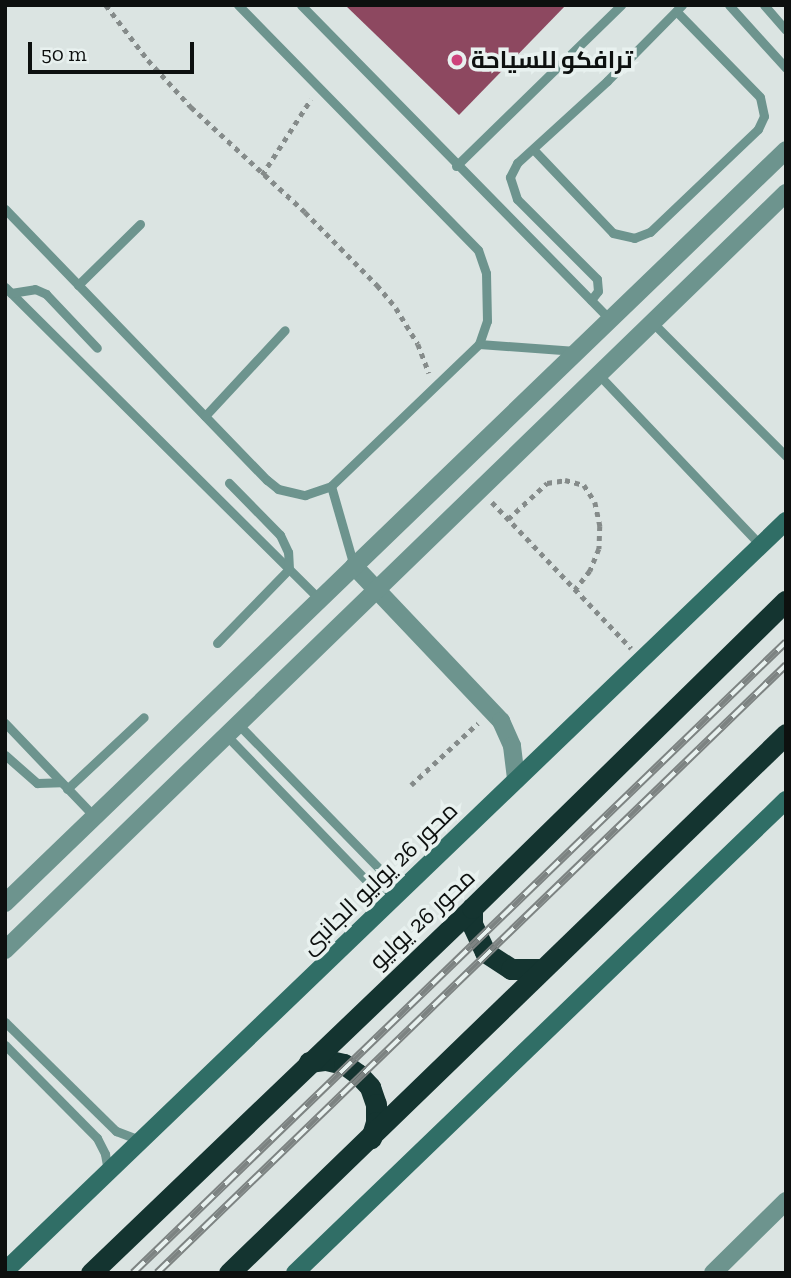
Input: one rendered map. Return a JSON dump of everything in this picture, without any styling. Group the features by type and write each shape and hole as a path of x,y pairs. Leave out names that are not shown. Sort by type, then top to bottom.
{"highway":[{"name":"محور 26 يوليو","path":"91,1273 472,908 786,601"},
{"path":"229,1273 786,734"},
{"path":"472,908 477,939 497,962 527,971 542,969"},
{"path":"309,1062 326,1060 344,1064 370,1087 376,1104 376,1122 371,1138"}],"main road":[{"name":"محور 26 يوليو الجانبى","path":"5,1271 786,521"},
{"path":"295,1273 786,800"}],"street":[{"path":"5,903 786,150"},
{"path":"5,950 115,840 786,193"},
{"path":"631,299 652,321"},
{"path":"576,351 598,374"},
{"path":"354,566 491,711 508,733 516,780"},
{"path":"319,599 339,623"},
{"path":"94,816 115,840"},
{"path":"60,848 82,873"},
{"path":"713,1273 786,1201"}],"lane":[{"path":"5,209 278,489 304,495 331,486 479,344 487,321 489,297 486,273 478,250 238,5"},
{"path":"301,5 456,166 610,319"},
{"path":"456,166 621,5"},
{"path":"729,5 786,68"},
{"path":"764,5 786,30"},
{"path":"533,149 613,233 634,239 650,232 758,129 764,116 760,97 679,8 533,149 513,170 513,192 597,279 598,291 591,300"},
{"path":"78,285 140,224"},
{"path":"8,290 35,289 46,294 97,348"},
{"path":"8,290 319,599"},
{"path":"652,321 786,456"},
{"path":"205,416 285,330"},
{"path":"479,344 576,351"},
{"path":"598,374 760,545"},
{"path":"217,643 289,569 288,552 280,535 229,483"},
{"path":"331,486 354,566"},
{"path":"5,755 37,783 64,785 144,717"},
{"path":"5,723 94,816"},
{"path":"231,729 395,897"},
{"path":"231,729 395,897"},
{"path":"5,1022 116,1132 141,1140"},
{"path":"5,1045 97,1138 106,1154 108,1172"}],"path":[{"path":"106,5 148,60 191,107 305,212 396,308 418,344 434,387"},
{"path":"262,175 319,86"},
{"path":"508,519 547,482 565,480 584,485 594,502 600,526 599,549 590,571 575,590"},
{"path":"479,489 642,659"},
{"path":"411,785 491,711"}],"building":[{"name":"ترافكو للسياحة","path":"345,5 566,5 459,115"}],"railway":[{"path":"133,1273 786,642"},
{"path":"157,1273 786,665"}],"place":[{"name":"ترافكو للسياحة","path":"457,60"}]}
